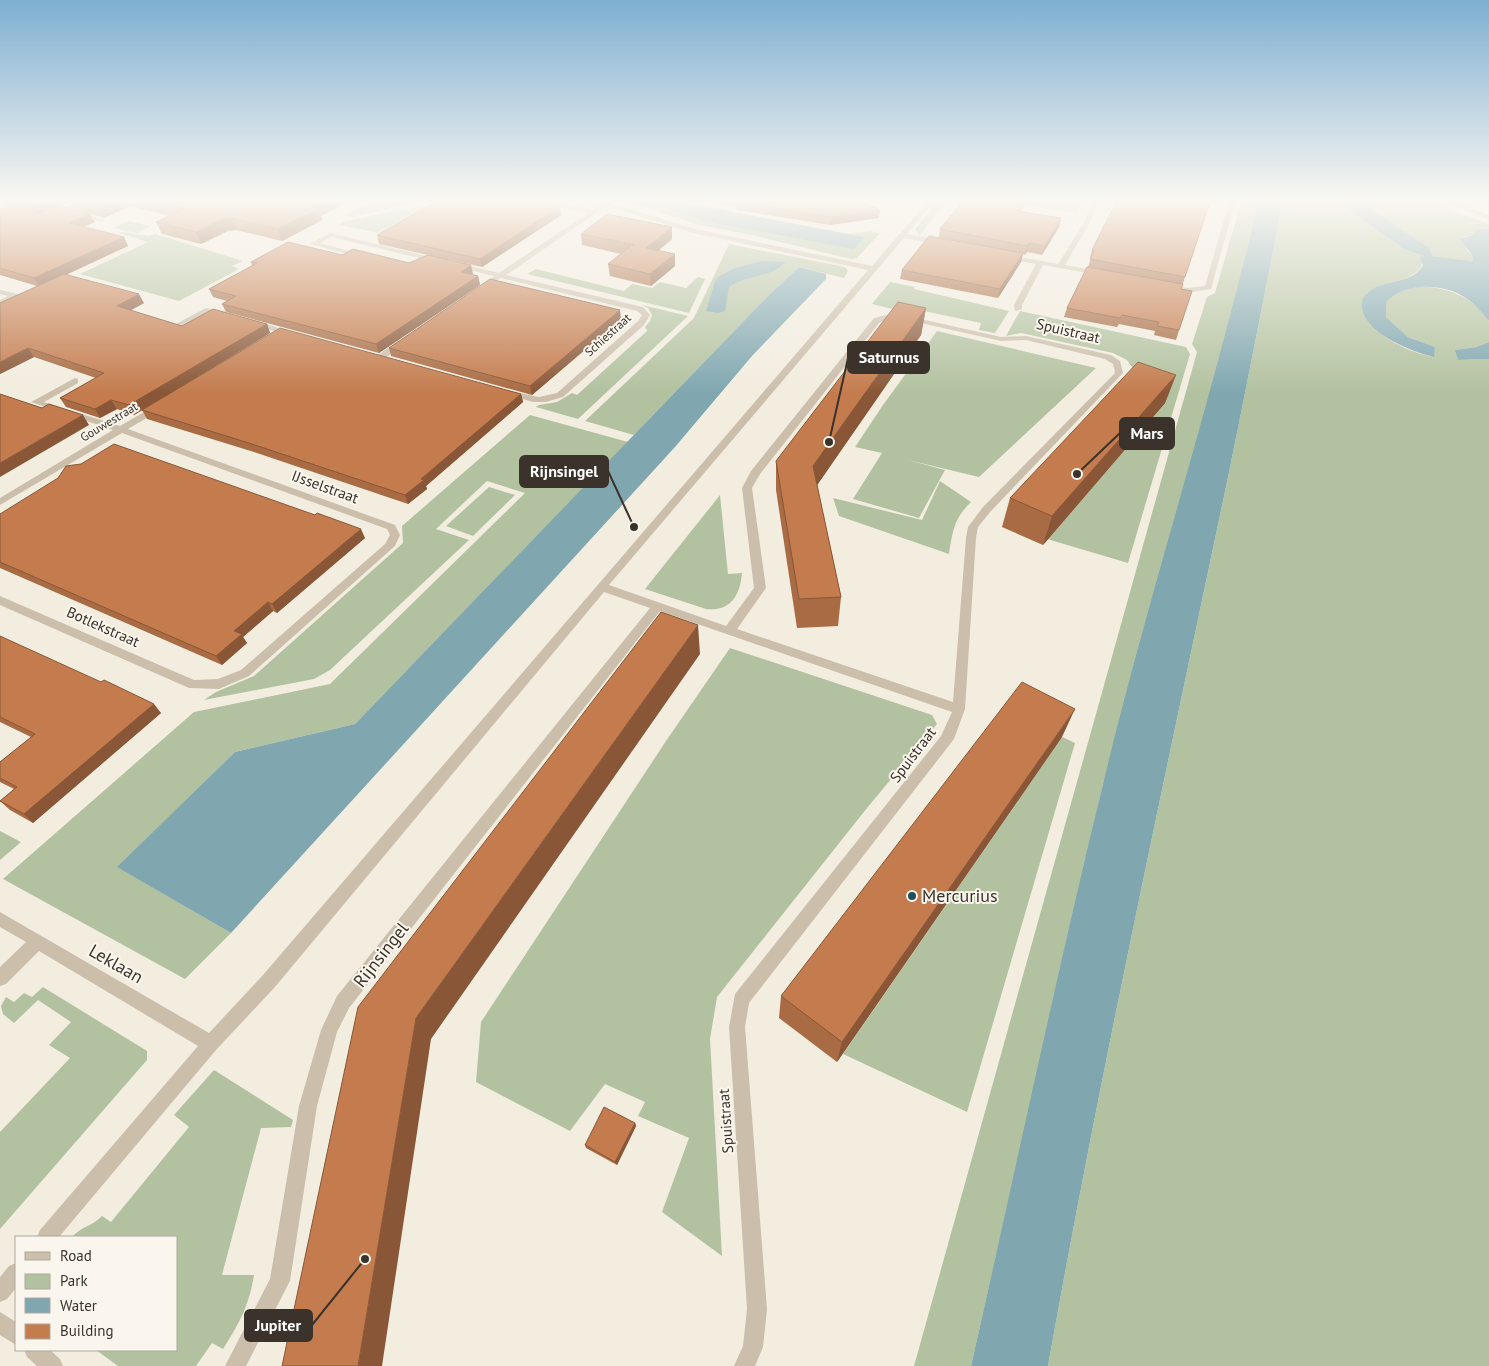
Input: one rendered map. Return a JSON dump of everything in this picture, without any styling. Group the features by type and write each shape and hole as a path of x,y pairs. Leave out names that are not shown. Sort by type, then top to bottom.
{"street":[{"path":"457,266 500,276"},
{"path":"492,281 515,266"},
{"path":"858,266 873,269"},
{"path":"48,1236 210,1044 269,981 602,586 876,266"},
{"path":"1018,309 1018,305 1039,266"},
{"path":"1060,266 1105,275"},
{"path":"1160,285 1200,290 1208,287 1214,266"},
{"name":"Schiestraat","path":"494,390 532,400 553,398 560,395 641,323 646,315 640,309 500,276"},
{"path":"0,292 15,296 0,303"},
{"path":"176,326 206,310 234,318"},
{"name":"Spuistraat","path":"729,631 760,588 747,488 755,473 878,320 894,315 1001,339 1026,338 1108,357 1117,364 1119,373 987,509 974,527 964,618 959,709 947,739 741,1000 736,1027 756,1309 753,1347 744,1366"},
{"path":"244,320 278,333 300,336"},
{"path":"389,360 375,357 412,336"},
{"name":"IJsselstraat","path":"75,381 36,402 121,430 391,527 395,535 390,546 245,673 220,684 193,685"},
{"name":"Gouwestraat","path":"0,502 172,399"},
{"path":"602,586 657,607 959,709"},
{"name":"Botlekstraat","path":"0,600 193,685"},
{"name":"Rijnsingel","path":"235,1366 280,1281 308,1106 329,1030 344,1002 657,607"},
{"name":"Leklaan","path":"0,920 210,1044"},
{"path":"0,978 37,942"},
{"path":"0,1292 15,1274"},
{"path":"0,1322 15,1334"},
{"path":"35,1351 53,1366"}],"green space":[{"path":"98,266 233,266 239,269 179,301 80,274"},
{"path":"719,266 839,266 845,267 848,271 844,278 799,267 767,297 634,435 585,421 694,318"},
{"path":"1223,266 1243,266 1223,349 1103,784 971,1366 914,1366 1197,352 1192,344 1207,297 1215,293"},
{"path":"1270,266 1422,266 1409,277 1382,285 1366,294 1365,316 1371,324 1395,343 1433,357 1435,347 1408,337 1386,317 1386,303 1395,294 1406,289 1419,287 1433,287 1446,290 1471,302 1487,317 1489,322 1489,342 1476,347 1456,350 1458,360 1489,359 1489,1366 1048,1366 1112,1032"},
{"path":"536,269 624,291 632,284 652,288 660,282 686,288 698,277 705,279 689,313 527,274"},
{"path":"890,282 1009,311 995,333 979,330 981,323 905,307 901,311 872,304"},
{"path":"642,305 688,316 578,419 536,407 557,402 572,393 577,395 647,331 645,327 652,315 648,308"},
{"path":"1020,311 1186,347 1190,354 1128,563 1047,539 1115,461 1136,373 1127,360 1113,353 1021,333 1006,336"},
{"path":"937,331 1096,368 979,477 908,460 945,470 919,518 853,499 882,453 855,447"},
{"path":"530,415 628,442 355,724 235,752 118,867 231,933 185,979 3,879 194,712 330,684 525,493 487,481 436,529 469,540 330,670 314,679 204,700 216,692 254,676 403,543 402,526"},
{"path":"940,481 971,502 955,525 949,554 839,516 833,498 922,520"},
{"path":"489,487 515,495 473,536 446,526"},
{"path":"720,495 728,574 742,573 739,588 733,600 722,608 706,609 645,589"},
{"path":"730,648 932,715 937,724 867,808 717,997 710,1039 722,1256 662,1212 689,1138 638,1116 645,1102 605,1084 570,1131 476,1082 481,1022 666,741"},
{"path":"1062,737 1075,743 967,1112 843,1054"},
{"path":"0,831 21,842 0,860"},
{"path":"43,987 147,1051 147,1060 0,1229 0,1132 70,1058 49,1045 71,1022 38,1000 14,1023 3,1014 1,1006 6,997 14,1002 24,993 32,997"},
{"path":"214,1070 293,1120 291,1127 261,1128 222,1275 254,1275 239,1323 223,1349 212,1343 196,1366 118,1366 97,1351 178,1351 178,1236 73,1236 102,1216 111,1222 189,1127 174,1115"}],"water":[{"path":"744,266 781,266 766,274 743,280 729,287 725,311 718,313 706,311 716,278"},
{"path":"1242,266 1270,266 1112,1032 1048,1366 971,1366 1052,1002 1103,784 1121,711"},
{"path":"1422,266 1489,266 1489,321 1481,311 1464,297 1455,292 1434,287 1412,288 1402,291 1386,303 1386,317 1408,337 1435,347 1434,357 1412,350 1386,337 1367,320 1362,309 1363,298 1369,291 1385,284 1402,280 1418,272"},
{"path":"799,267 826,274 826,279 752,356 675,447 231,933 117,867 235,752 355,724 767,297"},
{"path":"1489,342 1489,359 1458,360 1455,350 1476,347"}],"building":[{"path":"0,266 61,266 34,278 0,268"},
{"path":"252,266 470,266 461,272 478,276 376,344 222,304 236,296 209,289"},
{"path":"615,266 660,266 650,274"},
{"path":"905,266 1015,266 1000,289 902,270"},
{"path":"1126,266 1189,266 1185,277"},
{"path":"1087,267 1183,284 1181,289 1192,291 1179,330 1157,326 1159,322 1122,315 1120,318 1067,308"},
{"path":"64,274 139,294 117,306 182,326 213,309 267,324 129,405 111,400 95,409 60,398 104,373 28,348 0,362 0,303"},
{"path":"490,279 620,310 530,386 389,348"},
{"path":"898,302 926,308 813,466 841,597 799,599 776,461"},
{"path":"280,328 521,394 421,479 424,480 405,495 249,443 142,410"},
{"path":"1138,362 1176,375 1052,516 1010,498"},
{"path":"0,394 42,408 49,404 83,415 0,463"},
{"path":"114,444 315,515 317,513 361,529 272,604 268,602 234,631 242,634 216,656 0,562 0,514 58,478 66,466 81,464"},
{"path":"661,612 698,625 416,1018 358,1366 282,1366 358,1007"},
{"path":"0,636 101,682 104,680 154,704 24,814 0,801 17,787 0,778 0,762 35,734 0,717"},
{"name":"Mercurius","path":"1022,682 1075,709 842,1042 781,996"},
{"path":"604,1107 635,1123 615,1162 585,1145"}],"place":[{"name":"Saturnus","path":"829,442"},
{"name":"Mars","path":"1077,474"},
{"name":"Rijnsingel","path":"634,527"},
{"name":"Mercurius","path":"912,896"},
{"name":"Jupiter","path":"365,1259"}]}
